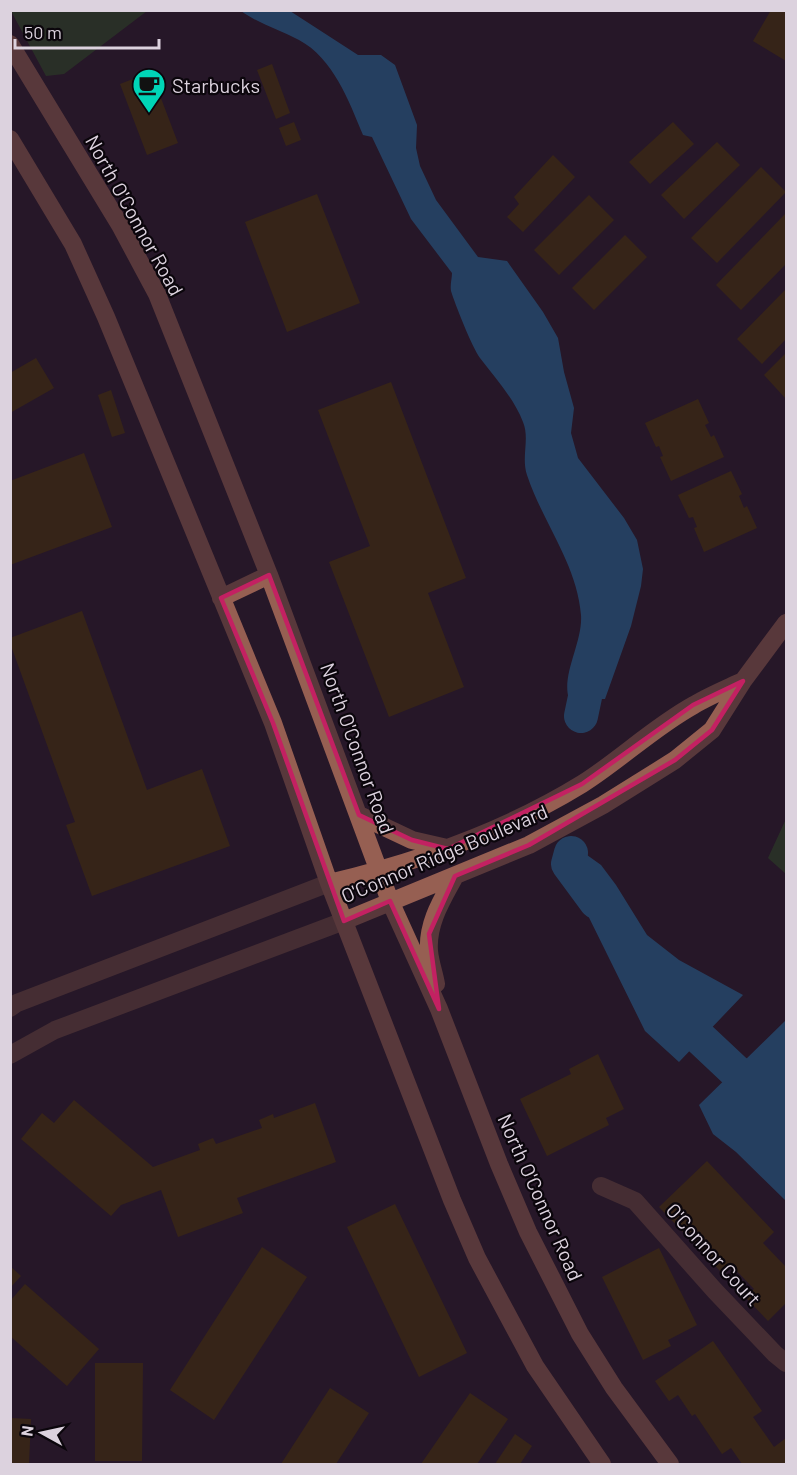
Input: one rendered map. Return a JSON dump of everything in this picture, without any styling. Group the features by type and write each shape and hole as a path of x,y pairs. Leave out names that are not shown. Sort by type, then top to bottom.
{"main road":[{"name":"North O'Connor Road","path":"10,44 120,225 157,294 269,575 390,902 439,1009 495,1154 533,1242 580,1334 615,1388 670,1464"},
{"path":"10,139 73,244 106,317 273,723 329,883 452,1200 477,1257 535,1366 602,1464"},
{"path":"221,598 269,575"},
{"path":"742,681 786,623"},
{"name":"O'Connor Ridge Boulevard","path":"329,883 380,871 448,849 503,826 582,784 693,705 742,681"},
{"name":"O'Connor Ridge Boulevard","path":"344,921 529,845 603,805 675,760 712,730 742,681"},
{"path":"359,815 412,840 448,849"},
{"path":"439,1009 429,953 429,934 440,902 455,876"}],"street":[{"name":"O'Connor Ridge Boulevard","path":"10,1008 329,883"},
{"name":"O'Connor Ridge Boulevard","path":"10,1055 55,1030 344,921"},
{"name":"O'Connor Court","path":"602,1186 635,1201 715,1291 786,1363"}],"highlighted area":[{"path":"269,575 359,815 412,840 448,849 582,784 693,705 743,681 712,730 675,760 529,845 455,876 429,934 439,1009 390,901 344,921 273,723 221,598"}],"green space":[{"path":"11,11 147,11 64,74 46,76"},
{"path":"786,819 786,874 768,858"}],"water":[{"path":"241,11 290,11 358,55 381,55 395,65 417,125 416,148 420,166 436,200 478,257 507,261 543,312 558,338 574,408 571,433 578,458 624,518 637,540 643,569 631,626 605,699 569,699 568,680 581,625 578,596 566,561 527,475 525,468 526,435 523,422 509,396 473,345 451,291 452,273 411,219 372,137 363,135 352,108 330,69 311,48 299,40"},
{"path":"587,855 601,865 616,885 647,935 679,960 743,995 679,1062 645,1031 568,875 568,864"},
{"path":"786,1020 786,1201 736,1152 713,1134 699,1105"}],"building":[{"path":"771,10 786,10 786,61 753,41"},
{"path":"272,64 290,113 276,119 257,70"},
{"name":"Starbucks","path":"151,72 178,143 147,155 120,84"},
{"path":"294,122 301,140 286,146 279,128"},
{"path":"673,122 694,144 650,184 629,162"},
{"path":"717,142 740,165 684,219 661,195"},
{"path":"553,155 575,177 523,232 507,217 519,204 514,197"},
{"path":"761,167 786,192 717,263 691,238"},
{"path":"317,194 360,303 287,332 245,222"},
{"path":"589,195 614,220 559,275 534,250"},
{"path":"786,213 786,264 741,310 716,285"},
{"path":"625,235 647,257 594,310 572,288"},
{"path":"786,289 786,339 762,364 737,339"},
{"path":"786,353 786,399 764,375"},
{"path":"36,358 54,388 10,413 10,373"},
{"path":"391,382 466,578 428,593 464,687 389,717 329,562 370,546 318,410"},
{"path":"111,390 125,433 112,437 98,395"},
{"path":"698,399 709,423 705,425 711,437 714,435 724,457 671,481 660,457 663,456 659,446 656,447 645,423"},
{"path":"84,453 112,527 10,565 10,481"},
{"path":"731,471 742,494 739,496 744,508 747,506 757,528 704,552 694,528 697,527 693,517 689,518 678,495"},
{"path":"82,611 147,790 202,769 230,846 92,896 66,825 75,822 10,643 10,638"},
{"path":"598,1054 624,1109 606,1118 609,1125 547,1156 520,1099 571,1074 569,1069"},
{"path":"74,1100 153,1167 200,1150 198,1144 213,1138 216,1144 262,1128 259,1120 273,1114 274,1118 315,1103 336,1162 237,1198 243,1213 178,1237 161,1190 121,1205 111,1216 21,1139 42,1113 54,1123"},
{"path":"707,1161 774,1232 763,1243 786,1267 786,1303 768,1321 745,1297 754,1289 729,1263 721,1272 659,1207"},
{"path":"395,1204 467,1353 419,1377 347,1227"},
{"path":"262,1247 307,1277 214,1420 170,1390"},
{"path":"659,1248 697,1325 668,1340 671,1346 643,1360 602,1277"},
{"path":"10,1266 21,1276 10,1288"},
{"path":"25,1284 99,1349 67,1386 10,1336 10,1301"},
{"path":"713,1341 762,1411 753,1417 774,1447 786,1438 786,1464 742,1464 731,1448 722,1454 695,1414 692,1416 678,1395 669,1401 655,1381"},
{"path":"95,1363 143,1363 142,1461 95,1461"},
{"path":"330,1388 369,1413 336,1464 281,1464"},
{"path":"470,1393 508,1419 477,1464 421,1464"},
{"path":"10,1418 31,1419 29,1464 10,1464"},
{"path":"515,1434 532,1446 520,1464 495,1464"}],"waterway":[{"path":"581,716 594,654"},
{"path":"571,853 568,864 596,902"},
{"path":"666,1006 734,1070 786,1110"}],"place":[{"name":"Starbucks","path":"149,114"}]}
